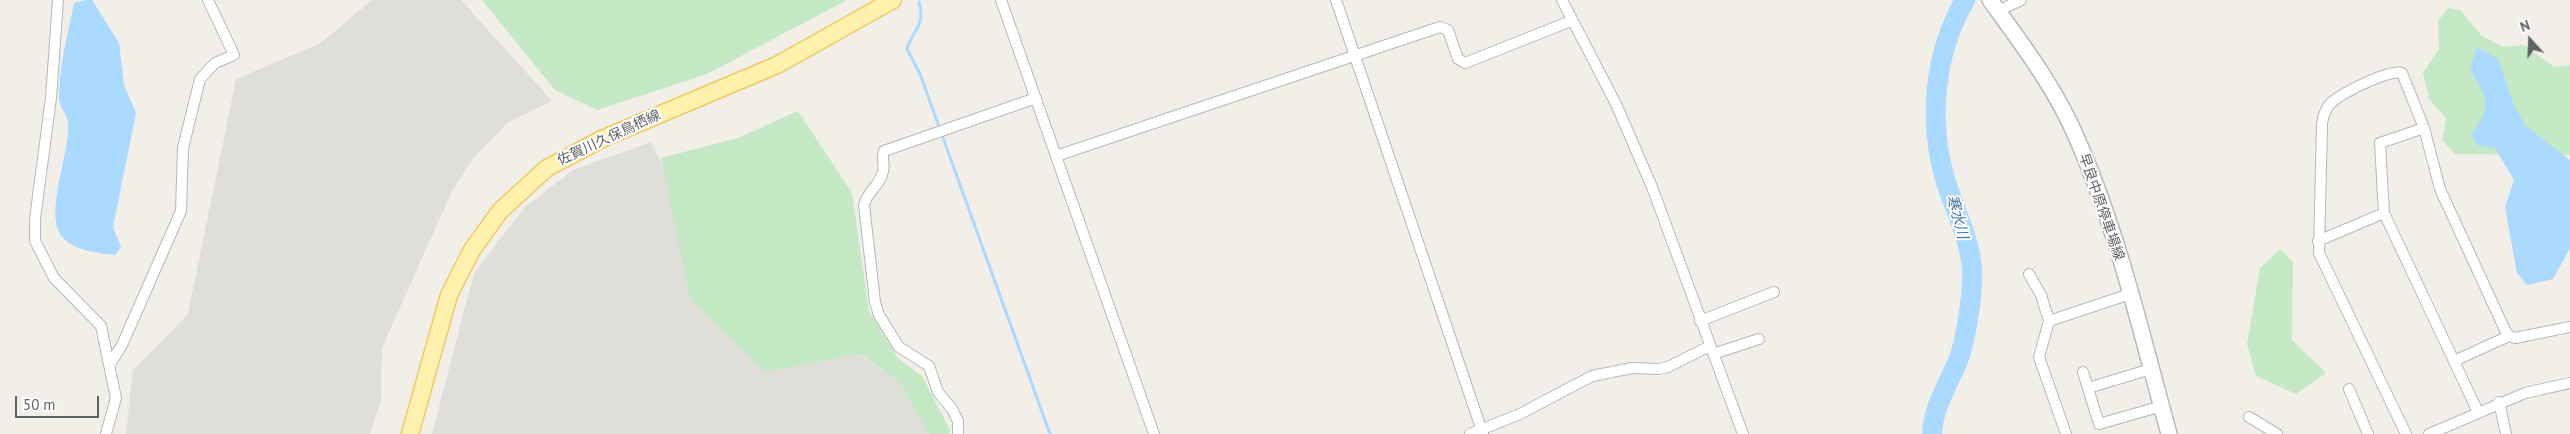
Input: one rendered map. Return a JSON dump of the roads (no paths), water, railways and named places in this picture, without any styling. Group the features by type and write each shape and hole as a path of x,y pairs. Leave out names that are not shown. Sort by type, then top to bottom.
{"main road":[{"name":"佐賀川久保鳥栖線","path":"410,434 449,295 472,250 500,211 547,168 604,138 777,65 893,0"},
{"name":"早良中原停車場線","path":"1994,5 2042,74 2078,139 2107,213 2169,434"}],"street":[{"path":"58,0 51,98 35,219 35,241 54,278 101,326 116,398 102,433"},
{"path":"110,364 122,345 181,211 183,148 200,79 215,63 234,55 208,0"},
{"path":"1001,0 1154,434"},
{"path":"1336,0 1482,432"},
{"path":"1562,0 1571,21 1616,104 1652,187 1742,434"},
{"path":"1994,5 2021,0"},
{"path":"1056,156 1440,27 1448,30 1458,60 1464,63 1571,21"},
{"path":"2406,434 2323,264 2318,241 2322,124 2324,114 2332,102 2390,72 2402,73 2406,77 2424,128 2440,188 2509,336"},
{"path":"958,434 958,421 952,409 938,392 929,366 899,346 879,315 874,302 864,206 866,196 879,181 884,170 882,157 884,151 932,136 1036,98"},
{"path":"2424,128 2380,144 2384,213 2478,412"},
{"path":"2318,241 2384,213"},
{"path":"2029,274 2041,294 2049,321 2040,357 2066,434"},
{"path":"1700,322 1774,292"},
{"path":"2049,321 2130,294"},
{"path":"2454,361 2509,336 2515,338 2570,327"},
{"path":"1470,434 1482,432 1520,414 1592,376 1632,368 1659,369 1711,350 1759,339"},
{"path":"2088,388 2151,369"},
{"path":"2083,372 2099,424 2162,406"},
{"path":"2429,434 2499,402 2525,393 2570,383"},
{"path":"2349,389 2368,434"},
{"path":"2499,402 2506,434"},
{"path":"2249,417 2277,434"}],"water":[{"path":"92,0 119,43 124,85 136,113 113,227 121,247 115,255 82,249 68,242 58,230 56,219 57,191 68,135 68,123 59,101 60,74 74,3"},
{"path":"2477,47 2498,59 2514,106 2526,126 2570,160 2570,248 2553,279 2527,285 2517,273 2505,207 2514,180 2495,148 2477,145 2471,134 2483,116 2485,108 2483,95 2470,68"}],"waterway":[{"name":"寒水川","path":"1932,434 1938,406 1960,354 1966,330 1971,291 1971,258 1945,179 1940,157 1936,111 1937,88 1946,42 1965,0"},
{"path":"919,2 921,10 920,22 907,49 920,74 1050,434"}]}
